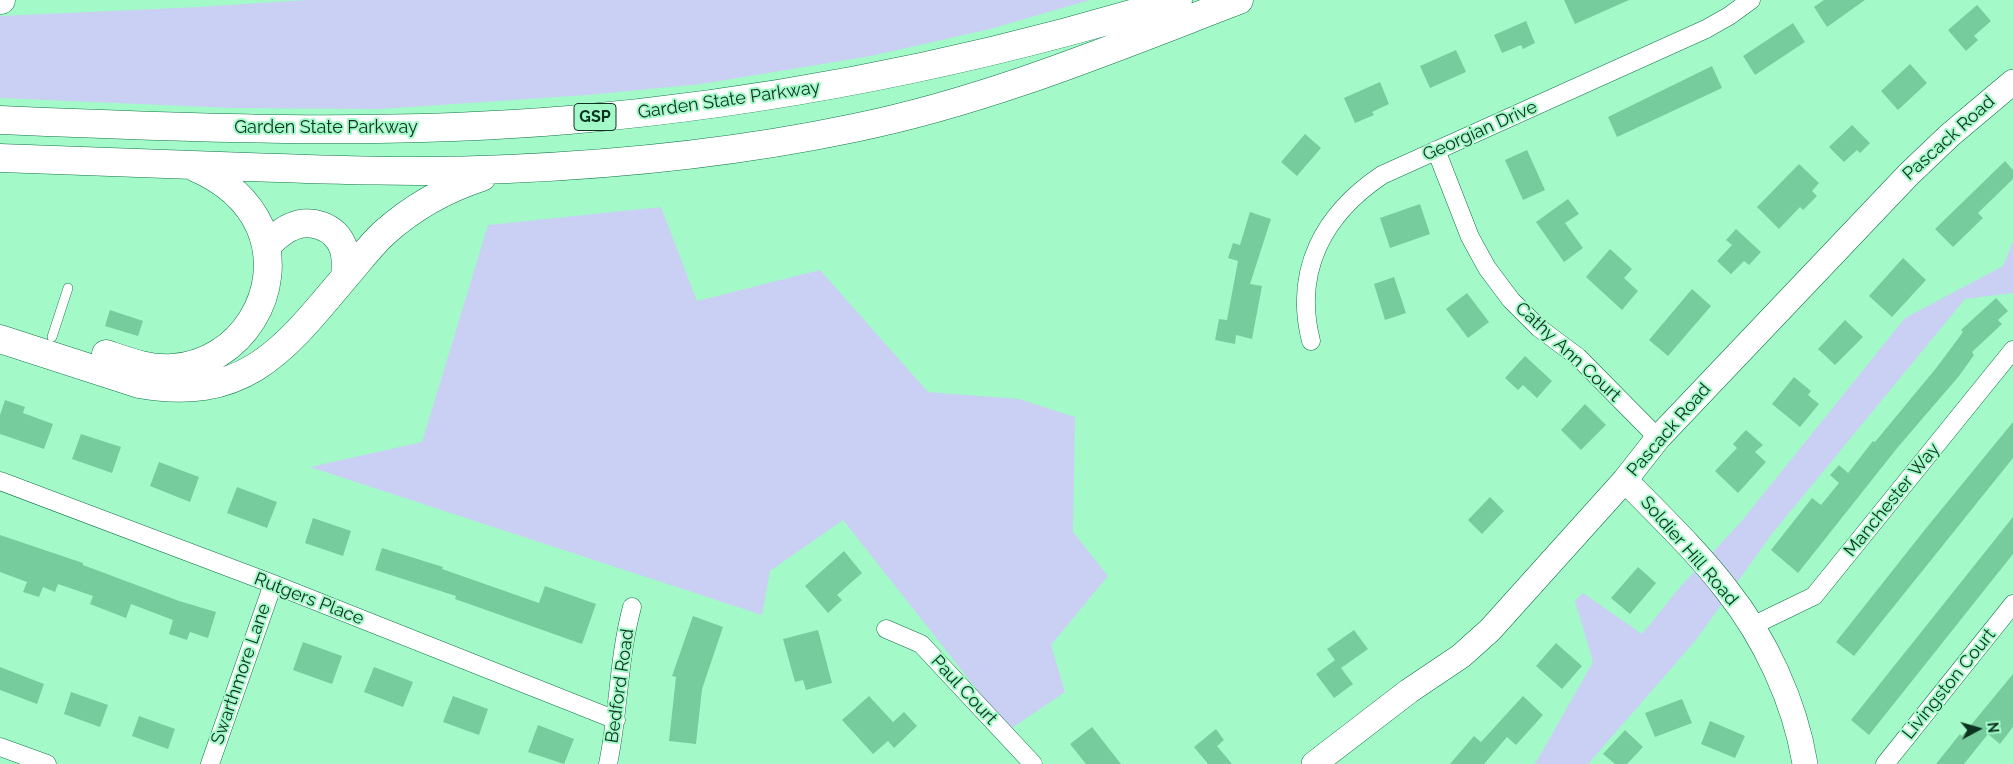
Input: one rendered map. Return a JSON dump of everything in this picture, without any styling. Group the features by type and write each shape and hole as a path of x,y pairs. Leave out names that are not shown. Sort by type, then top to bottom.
{"highway":[{"name":"Garden State Parkway","path":"0,120 188,128 379,129 513,124 631,114 765,96 933,65 1004,49 1178,0"},
{"path":"0,158 336,170 506,169 612,162 769,144 901,118 983,94 1240,0"},
{"path":"0,320 131,363 161,368 174,368 201,362 214,356 237,340 256,316 265,289 268,260 266,246 253,214 233,190 207,172 188,164"},
{"path":"0,339 139,384 177,389 214,385 246,374 276,354 303,327 383,234 424,203 466,182 506,169"},
{"path":"266,246 296,224 305,223 323,226 338,237 343,246 346,257 345,278"}],"street":[{"name":"Georgian Drive","path":"1311,341 1306,305 1308,280 1314,255 1326,230 1341,209 1361,189 1382,175 1706,29 1729,16 1751,0"},
{"name":"Pascack Road","path":"1314,764 1409,692 1461,656 1483,637 1625,480 1658,438 1909,174 1950,134 2013,82"},
{"name":"Cathy Ann Court","path":"1436,150 1470,237 1487,268 1511,300 1539,328 1578,357 1658,438"},
{"name":"Manchester Way","path":"1752,626 1814,596 2013,350"},
{"name":"Soldier Hill Road","path":"1625,480 1727,589 1752,626 1773,665 1792,712 1805,764"},
{"name":"Rutgers Place","path":"0,481 273,584 616,720"},
{"name":"Swarthmore Lane","path":"210,764 273,584"},
{"name":"Livingston Court","path":"1885,764 2013,604"},
{"name":"Bedford Road","path":"608,764 616,720 620,666 632,607"},
{"name":"Paul Court","path":"886,629 921,644 1033,764"},
{"path":"0,747 47,764"}],"lane":[{"path":"52,337 68,288"}],"shaded area":[{"path":"306,0 1090,0 990,29 871,56 701,84 587,95 381,109 232,108 0,98 0,16"},
{"path":"661,207 697,301 820,270 928,392 1019,399 1075,417 1073,532 1108,576 1051,645 1065,692 1009,730 843,520 770,571 762,615 310,467 422,442 488,225"},
{"path":"2013,242 2013,293 1965,299 1771,535 1696,640 1588,764 1535,764 1593,662 1575,601 1583,593 1642,634 1681,586 1740,523 1905,318 2003,266"}],"building":[{"path":"1564,0 1629,0 1575,24"},
{"path":"1824,0 1865,0 1827,27 1814,7"},
{"path":"1977,5 1991,21 1974,36 1978,40 1966,51 1948,30"},
{"path":"1526,21 1535,43 1523,49 1521,45 1502,53 1494,35"},
{"path":"1793,23 1805,42 1755,75 1743,56"},
{"path":"1456,50 1466,72 1430,88 1420,66"},
{"path":"1910,64 1927,83 1898,110 1881,91"},
{"path":"1712,66 1722,88 1617,137 1608,117"},
{"path":"1380,82 1389,104 1372,112 1374,115 1355,123 1344,98"},
{"path":"1852,125 1870,143 1860,153 1857,150 1844,162 1829,147"},
{"path":"1305,134 1321,148 1297,176 1281,162"},
{"path":"1527,150 1545,190 1523,200 1505,160"},
{"path":"2005,161 2013,170 2013,179 1978,213 1983,218 1953,247 1935,229"},
{"path":"1799,164 1819,183 1812,191 1817,196 1803,210 1800,207 1779,229 1757,207"},
{"path":"1568,199 1579,214 1565,223 1583,248 1564,262 1536,222"},
{"path":"1420,204 1430,234 1390,248 1380,218"},
{"path":"1250,212 1271,219 1250,284 1262,286 1252,339 1236,335 1235,344 1215,340 1219,319 1227,320 1238,261 1228,258 1233,243 1240,245"},
{"path":"1736,229 1761,252 1749,265 1744,261 1731,274 1717,261 1732,245 1726,240"},
{"path":"1610,249 1632,269 1624,278 1638,291 1622,310 1586,277"},
{"path":"1903,258 1926,280 1892,317 1869,296"},
{"path":"1394,277 1406,313 1385,320 1374,284"},
{"path":"1692,289 1711,306 1668,356 1649,340"},
{"path":"1467,293 1489,322 1468,338 1446,309"},
{"path":"1996,298 2008,311 1998,320 2002,324 1972,352 1974,355 1959,376 1898,447 1798,573 1771,550 1812,498 1821,505 1839,483 1830,475 1839,465 1848,473 1937,367 1963,332 1961,330"},
{"path":"110,310 143,321 138,336 105,326"},
{"path":"1845,320 1863,337 1835,365 1818,349"},
{"path":"1525,356 1552,381 1537,398 1523,385 1518,390 1505,378"},
{"path":"1794,377 1811,391 1808,395 1819,404 1800,427 1772,404"},
{"path":"5,400 25,407 23,413 53,424 44,449 0,434 0,415"},
{"path":"1585,404 1606,425 1581,450 1561,430"},
{"path":"2013,422 2013,458 1854,656 1836,642"},
{"path":"1746,430 1763,445 1755,452 1766,462 1738,493 1715,471 1737,448 1733,444"},
{"path":"81,434 121,447 112,473 72,459"},
{"path":"159,462 199,477 190,502 150,486"},
{"path":"237,487 277,502 267,528 227,513"},
{"path":"1490,497 1504,511 1482,534 1468,520"},
{"path":"2013,517 2013,554 1869,735 1851,720"},
{"path":"313,518 351,531 343,556 305,543"},
{"path":"0,535 83,563 83,565 179,601 216,612 208,638 190,632 187,640 169,634 173,620 131,604 126,618 90,604 93,596 58,584 55,592 43,587 39,597 23,592 27,582 0,572"},
{"path":"382,548 443,567 442,569 539,603 545,586 596,604 582,644 455,599 456,596 375,570"},
{"path":"844,551 862,573 837,595 842,600 828,613 805,586"},
{"path":"1638,567 1656,583 1630,614 1611,598"},
{"path":"693,616 723,627 702,689 696,744 669,741 676,677 672,676"},
{"path":"818,630 832,683 806,690 803,680 795,682 783,639"},
{"path":"1354,630 1368,649 1341,668 1353,684 1334,698 1316,674 1335,660 1327,649"},
{"path":"303,642 342,656 332,684 293,670"},
{"path":"1556,643 1582,666 1562,689 1536,666"},
{"path":"0,667 44,684 37,704 0,690"},
{"path":"374,667 413,682 403,707 364,692"},
{"path":"2013,674 2013,727 2000,744 1988,734 1964,764 1936,764 1960,734 1962,736"},
{"path":"71,692 108,705 100,727 64,714"},
{"path":"453,696 488,709 479,735 443,722"},
{"path":"869,696 893,722 904,712 917,726 894,748 888,741 873,754 842,720"},
{"path":"1523,696 1543,715 1516,745 1507,737 1484,764 1450,764 1474,736 1481,742"},
{"path":"1682,699 1692,723 1655,737 1645,713"},
{"path":"139,716 175,729 168,749 132,736"},
{"path":"1710,721 1745,736 1735,758 1701,744"},
{"path":"538,725 574,739 564,764 528,752"},
{"path":"1092,727 1121,764 1086,764 1070,744"},
{"path":"1216,729 1224,740 1217,746 1232,764 1208,764 1194,747"},
{"path":"1625,730 1643,747 1627,764 1615,764 1603,754"}]}
